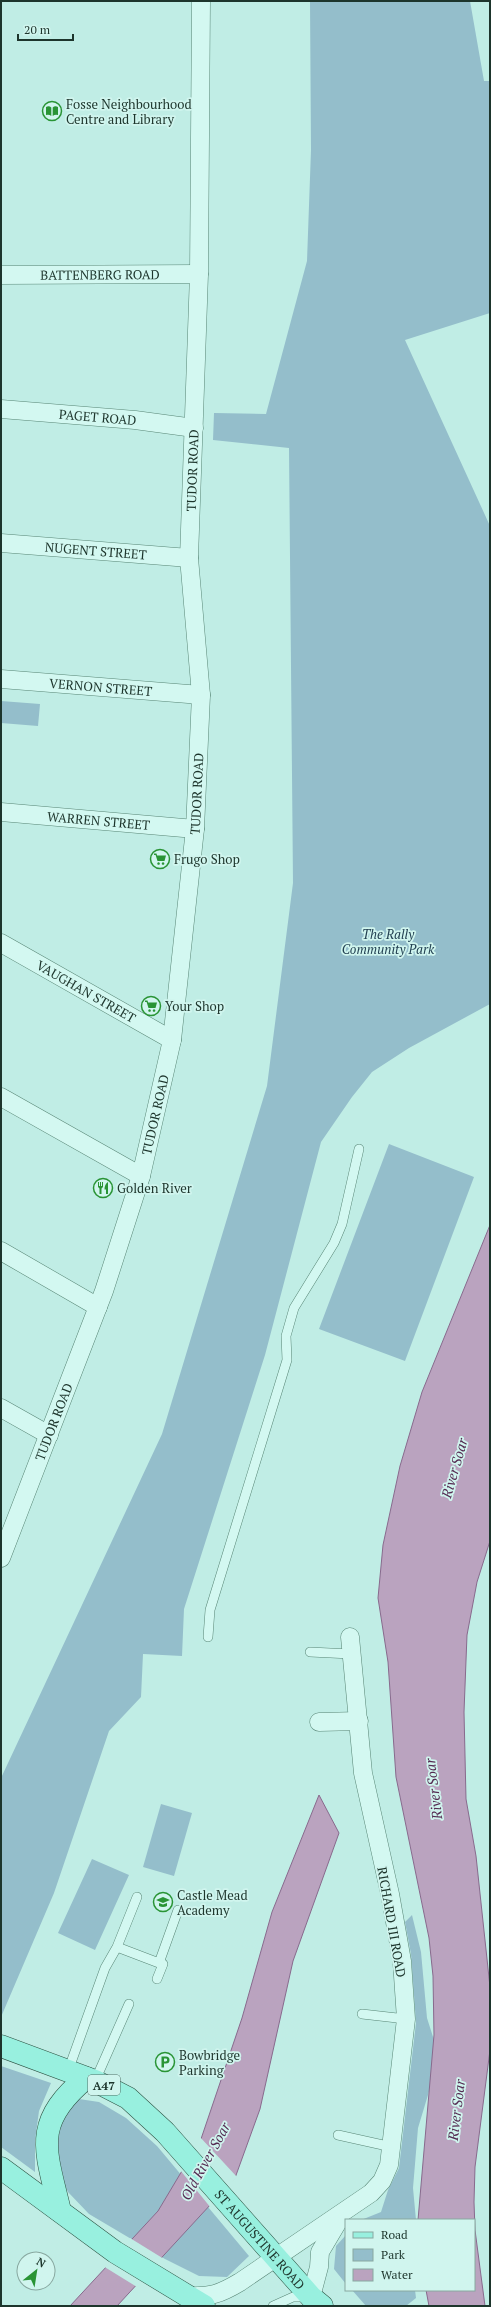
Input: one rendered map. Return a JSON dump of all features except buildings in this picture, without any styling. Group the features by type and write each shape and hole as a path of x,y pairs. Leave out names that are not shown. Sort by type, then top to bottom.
{"main road":[{"name":"ST AUGUSTINE ROAD","path":"1,2046 83,2077 128,2098 147,2114 186,2156 316,2301"},
{"path":"60,2212 48,2164 47,2134 59,2103 83,2077"},
{"path":"1,2168 115,2252 190,2297"}],"street":[{"name":"TUDOR ROAD","path":"1,1558 98,1307 141,1176 172,1040 195,829 201,695 190,558 199,274 201,1"},
{"name":"BATTENBERG ROAD","path":"1,275 199,274"},
{"name":"PAGET ROAD","path":"1,409 135,420 194,428"},
{"name":"NUGENT STREET","path":"1,543 190,558"},
{"name":"VERNON STREET","path":"1,679 201,695"},
{"name":"WARREN STREET","path":"1,812 195,829"},
{"name":"VAUGHAN STREET","path":"1,943 172,1040"},
{"path":"1,1097 141,1176"},
{"path":"1,1251 98,1307"},
{"path":"1,1408 49,1435"},
{"name":"RICHARD III ROAD","path":"190,2297 206,2297 221,2293 277,2258 371,2193 382,2181 389,2165 406,2019 402,1961 390,1894 363,1773 359,1721 350,1645"},
{"path":"319,1722 359,1721"},
{"name":"RICHARD III ROAD","path":"316,2301 320,2252 343,2212"}],"lane":[{"path":"208,1637 210,1610 287,1360 286,1336 294,1308 334,1243 342,1224 359,1149"},
{"path":"310,1652 350,1645"},
{"path":"83,2077 105,1968 117,1947 137,1897"},
{"path":"159,1963 178,1910"},
{"path":"117,1947 163,1964 157,1979"},
{"path":"83,2077 129,2004"},
{"path":"362,2014 406,2019"},
{"path":"338,2135 392,2146"},
{"path":"273,2306 292,2297 316,2301"}],"green space":[{"name":"The Rally Community Park","path":"310,1 470,1 484,81 490,81 490,313 405,340 490,526 490,1004 409,1048 372,1072 352,1097 321,1142 265,1355 184,1609 182,1656 143,1654 141,1697 109,1731 54,1893 1,2017 1,1778 162,1434 267,1086 293,883 289,448 213,440 214,413 266,414 307,261 311,150"},
{"path":"1,701 40,704 38,726 1,723"},
{"path":"389,1144 474,1177 405,1361 319,1329"},
{"path":"161,1804 192,1813 174,1876 143,1867"},
{"path":"92,1859 129,1875 95,1950 58,1933"},
{"path":"412,1915 421,1952 427,2018 434,2040 431,2085 418,2128 413,2188 416,2219 364,2219 381,2212 388,2190 399,2168 416,2023 411,1954 405,1922"},
{"path":"1,2066 51,2083 39,2111 35,2141 35,2172 1,2147"},
{"path":"79,2099 99,2102 126,2118 157,2146 249,2256 227,2277 199,2276 165,2259 89,2214 68,2192 55,2166 54,2143 62,2111"},
{"path":"345,2236 345,2283 334,2269 336,2246"},
{"path":"353,2291 415,2291 416,2298 406,2306 366,2306"}],"water":[{"name":"River Soar","path":"490,1225 490,1541 477,1582 467,1635 464,1712 466,1799 476,1856 490,1987 490,2050 475,2167 475,2219 418,2219 434,2035 433,1976 429,1938 396,1777 388,1662 378,1598 383,1545 400,1466 422,1392"},
{"name":"Old River Soar","path":"319,1795 339,1833 293,1961 260,2109 235,2178 117,2306 70,2306 158,2211 201,2139 242,2018 272,1912"},
{"path":"475,2230 485,2306 429,2306 426,2291 475,2291"}],"pier":[{"path":"200,2137 237,2177 211,2208 180,2170"},
{"path":"130,2238 164,2259 137,2287 103,2266"}],"place":[{"name":"Fosse Neighbourhood Centre and Library","path":"52,111"},
{"name":"Frugo Shop","path":"160,859"},
{"name":"Your Shop","path":"151,1006"},
{"name":"Golden River","path":"103,1188"},
{"name":"Castle Mead Academy","path":"163,1902"},
{"name":"Bowbridge Parking","path":"165,2062"}]}
